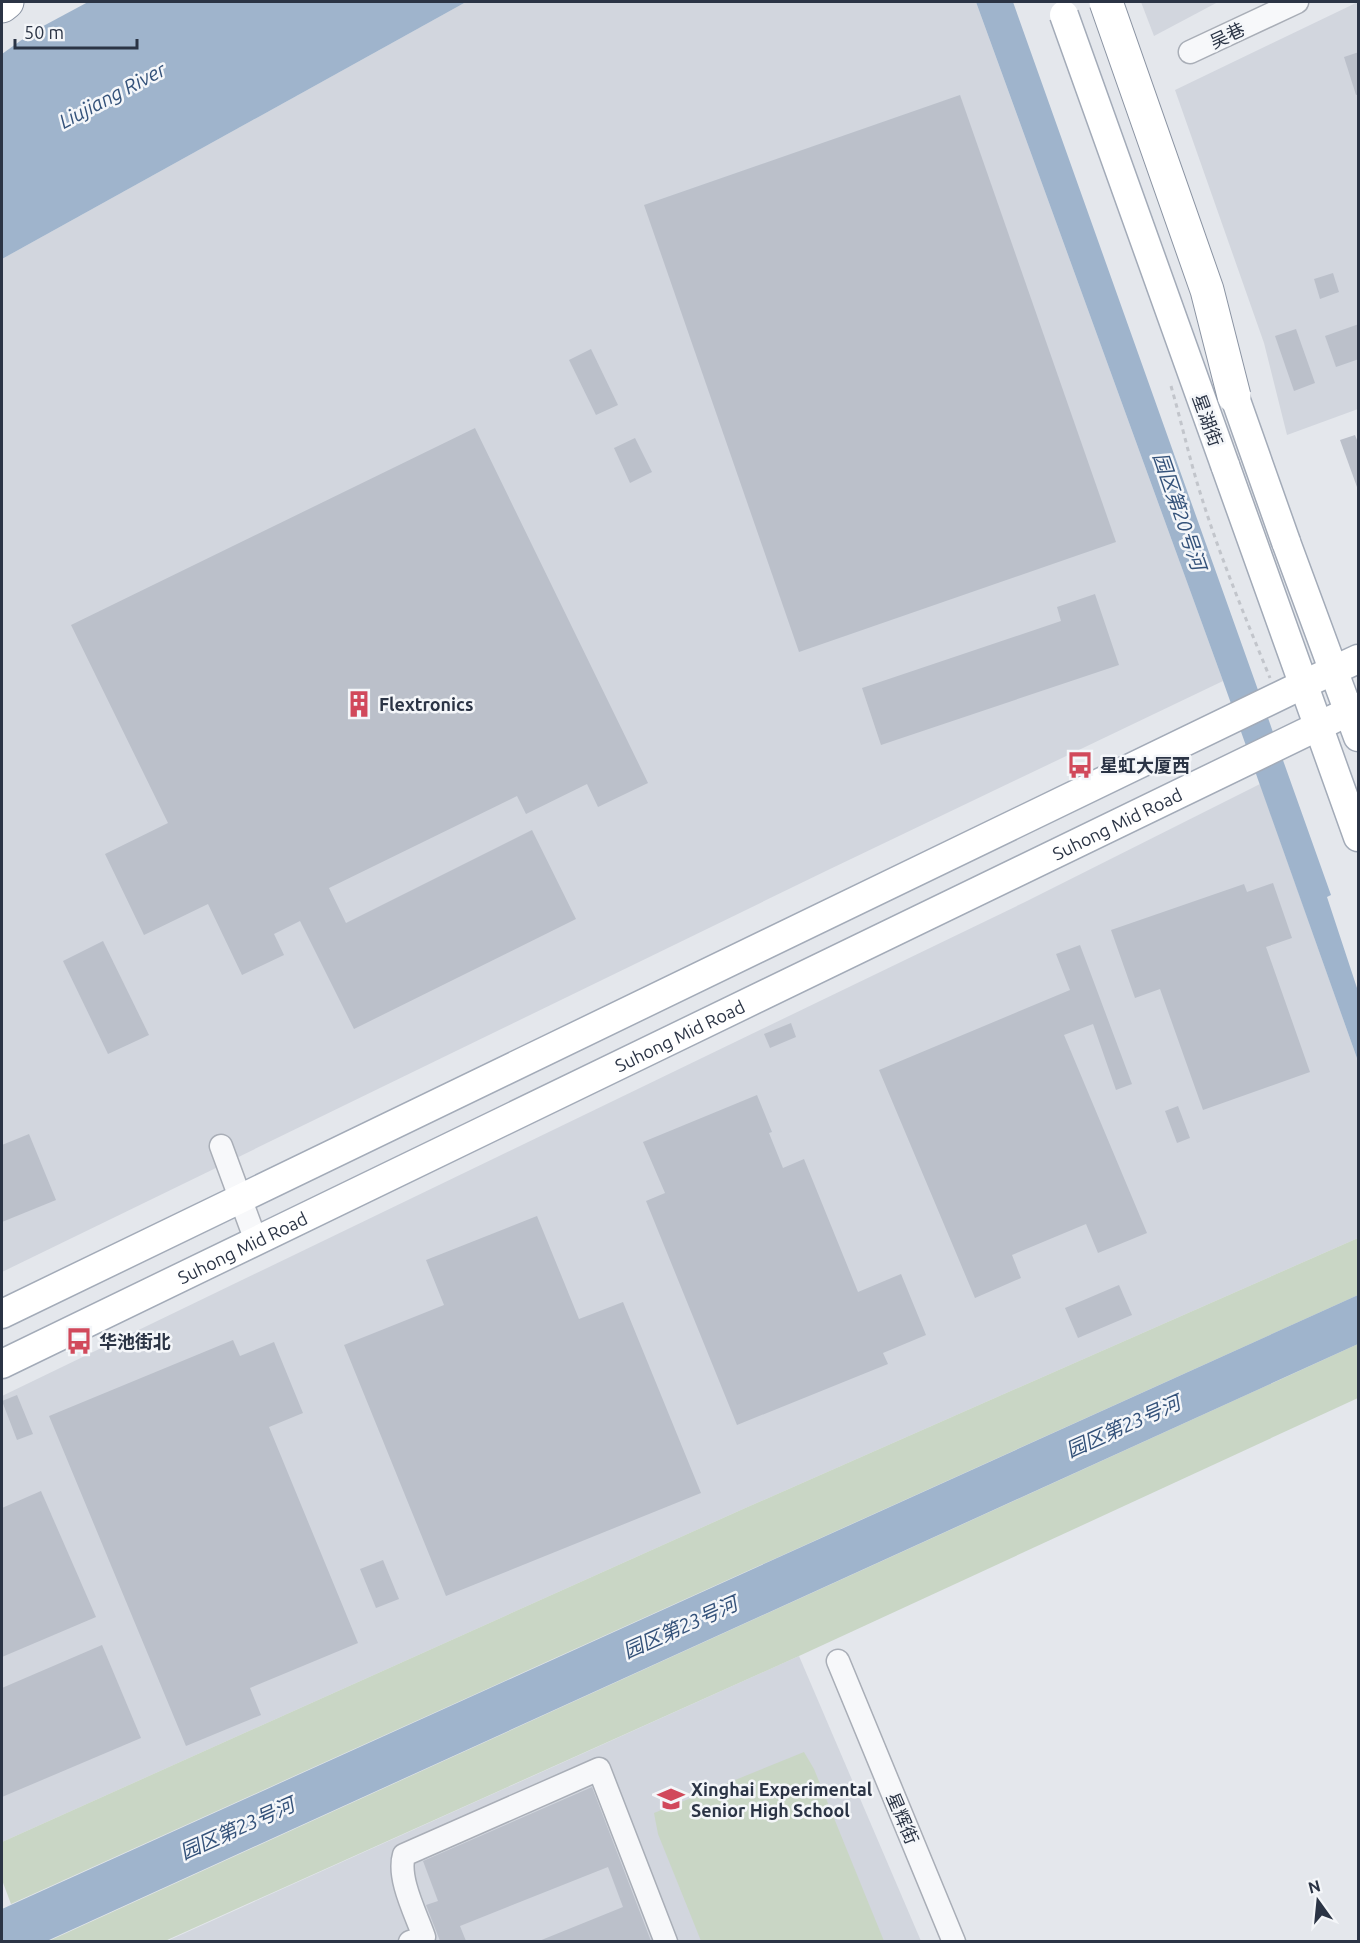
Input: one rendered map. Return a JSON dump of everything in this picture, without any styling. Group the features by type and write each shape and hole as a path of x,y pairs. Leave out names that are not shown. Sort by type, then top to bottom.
{"highway":[{"path":"2,6 7,2"},
{"path":"1096,2 1207,290 1234,396"}],"main road":[{"name":"星湖街","path":"1060,6 1302,684 1359,837"},
{"name":"星湖街","path":"1234,396 1287,542 1346,665 1355,719"},
{"path":"2,1314 1302,684 1346,665"},
{"name":"Suhong Mid Road","path":"2,1364 1319,726 1355,719"}],"street":[{"name":"吴巷","path":"1190,52 1297,2"},
{"path":"221,1146 256,1241"},
{"name":"星辉街","path":"838,1661 954,1941"},
{"path":"410,1941 424,1937 404,1880 401,1863 404,1855 599,1769 664,1941"}],"path":[{"path":"1169,377 1196,479 1272,699"}],"shaded area":[{"path":"466,2 976,2 1223,681 828,870 2,1272 2,259"},
{"path":"1141,2 1218,2 1154,36"},
{"path":"1358,2 1358,409 1287,435 1264,343 1175,90"},
{"path":"1260,784 1358,1061 1358,1238 743,1509 2,1842 2,1396 1025,902"},
{"name":"Xinghai Experimental Senior High School","path":"799,1656 921,1941 165,1942"}],"green space":[{"path":"1358,1238 1358,1295 11,1904 2,1880 2,1842 743,1509"},
{"path":"1358,1344 1358,1398 799,1656 165,1941 51,1940"},
{"path":"804,1752 814,1769 884,1941 701,1941 658,1834 654,1813"}],"water":[{"name":"Liujiang River","path":"88,2 466,2 2,259 2,54 34,31"},
{"name":"园区第20号河","path":"976,2 1013,2 1331,895 1327,897 1358,988 1358,1061 1223,681"},
{"name":"园区第23号河","path":"1358,1295 1358,1344 47,1941 2,1941 2,1909"}],"building":[{"path":"1359,52 1359,94 1356,95 1344,57"},
{"path":"960,95 1116,542 799,652 644,205"},
{"path":"1333,273 1339,292 1320,299 1314,279"},
{"path":"1359,324 1359,359 1336,367 1325,336"},
{"path":"1296,329 1315,383 1294,391 1275,336"},
{"path":"591,349 618,405 596,415 569,360"},
{"name":"Flextronics","path":"475,428 648,783 598,807 587,784 526,814 517,796 329,888 346,923 532,830 576,919 354,1029 300,921 274,934 284,955 242,975 208,904 144,935 105,854 168,823 71,625"},
{"path":"1355,435 1359,445 1359,487 1357,487 1340,440"},
{"path":"635,438 652,472 630,483 614,448"},
{"path":"1095,594 1119,665 881,745 862,688 1061,621 1057,607"},
{"path":"1273,883 1292,938 1266,947 1310,1072 1203,1110 1160,989 1135,998 1111,930 1244,884 1247,892"},
{"path":"103,941 149,1035 108,1054 63,961"},
{"path":"1080,945 1132,1084 1116,1090 1093,1024 1064,1035 1147,1233 1098,1253 1086,1224 1012,1255 1021,1278 975,1298 879,1070 1070,990 1056,954"},
{"path":"791,1023 796,1037 770,1048 764,1034"},
{"path":"757,1095 783,1168 804,1159 858,1292 901,1274 926,1335 883,1353 888,1364 737,1425 646,1201 665,1193 643,1142"},
{"path":"1178,1106 1190,1138 1177,1143 1165,1111"},
{"path":"29,1134 56,1200 2,1222 2,1145"},
{"path":"537,1216 579,1319 623,1302 701,1493 446,1596 344,1345 444,1305 426,1260"},
{"path":"1119,1285 1132,1315 1078,1338 1065,1308"},
{"path":"233,1340 240,1356 274,1342 303,1413 269,1427 358,1643 250,1688 261,1715 186,1746 49,1416"},
{"path":"17,1395 33,1434 17,1440 2,1401"},
{"path":"41,1491 96,1617 2,1657 2,1508"},
{"path":"383,1560 399,1599 376,1608 360,1569"},
{"path":"102,1645 141,1738 2,1797 2,1688"},
{"path":"592,1787 651,1941 539,1941 623,1907 608,1867 460,1926 466,1941 440,1941 426,1905 438,1901 423,1861"}],"place":[{"name":"Flextronics","path":"359,704"},
{"name":"星虹大厦西","path":"1080,765"},
{"name":"华池街北","path":"79,1341"},
{"name":"Xinghai Experimental Senior High School","path":"671,1799"}]}
